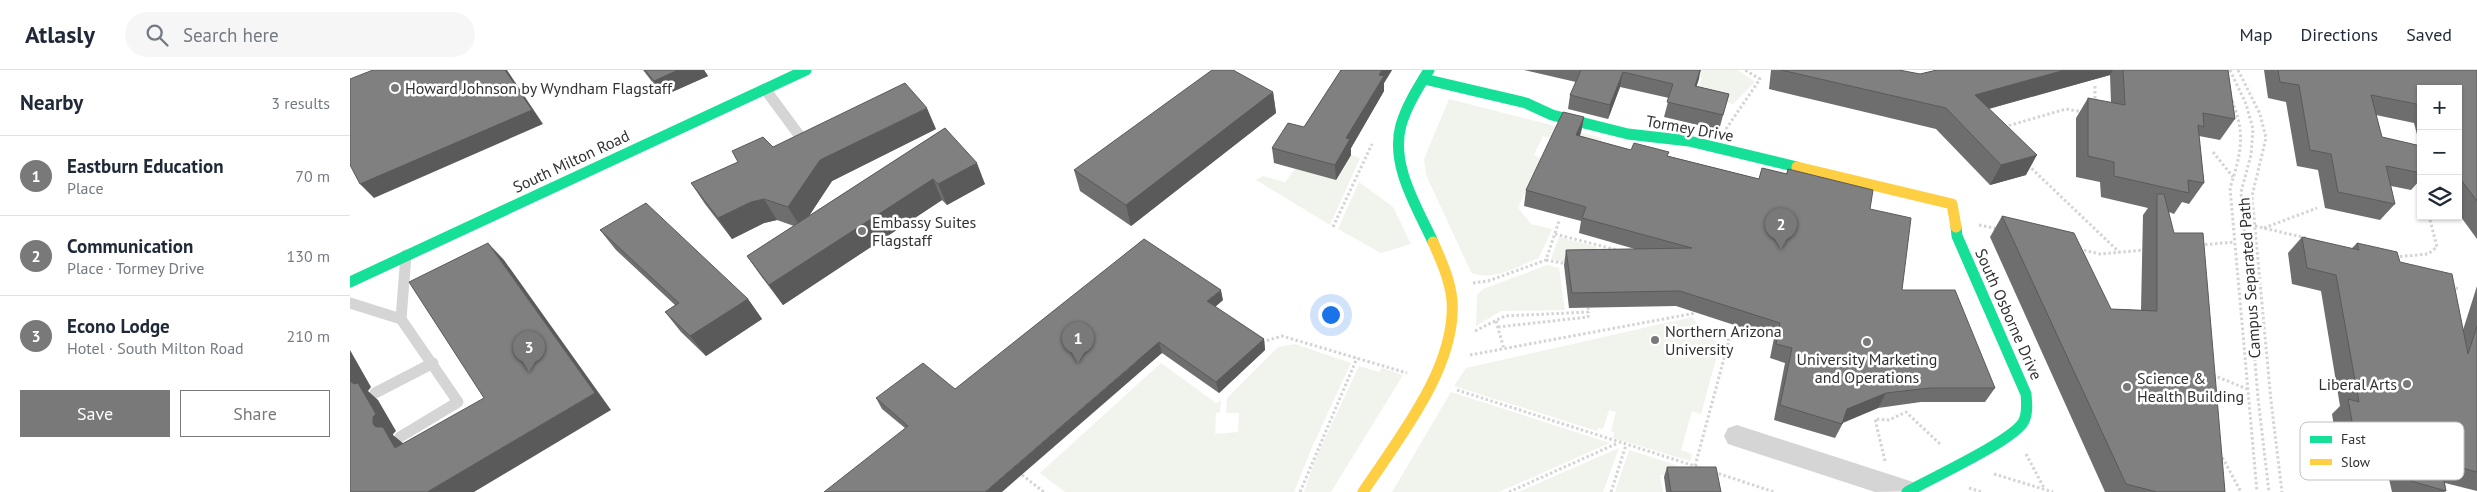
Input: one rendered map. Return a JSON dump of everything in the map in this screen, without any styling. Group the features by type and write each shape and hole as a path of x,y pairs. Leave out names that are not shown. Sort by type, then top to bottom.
{"street":[{"name":"South Milton Road","path":"350,282 806,70"},
{"name":"Tormey Drive","path":"1427,74 1526,103 1552,115 1628,134 1689,141 1952,204"},
{"path":"1363,492 1432,382 1450,335 1452,301 1444,267 1403,174 1397,144 1405,111 1427,74"},
{"name":"South Osborne Drive","path":"1908,492 2021,426 2027,410 2026,394 1957,236 1952,204"},
{"path":"1738,436 1908,492"}],"lane":[{"path":"765,89 798,135"},
{"path":"401,319 406,255"},
{"path":"350,303 401,319 458,402 400,437"},
{"path":"375,393 433,363"}],"path":[{"path":"1721,136 1760,79 1745,70"},
{"name":"Campus Separated Path","path":"2230,70 2251,114 2255,134 2252,159 2241,192 2258,398 2269,492"},
{"path":"2238,70 2260,114 2266,138 2252,196 2271,401 2282,492"},
{"path":"2095,86 2095,105"},
{"path":"2228,90 2239,113 2244,133 2241,156 2230,188 2247,389 2258,492"},
{"path":"2001,128 2066,109 2088,113"},
{"path":"1333,227 1376,136"},
{"path":"2213,152 2233,178"},
{"path":"2026,164 2120,252"},
{"path":"2264,228 2317,208"},
{"path":"1954,220 2004,231"},
{"path":"2398,262 2389,258 2428,254 2437,247 2429,220"},
{"path":"1546,260 1559,221"},
{"path":"2255,226 2312,240"},
{"path":"1555,234 1619,250"},
{"path":"2197,245 2234,242"},
{"path":"2071,247 2100,254 2152,250"},
{"path":"1470,284 1488,280 1546,260 1568,264"},
{"path":"2450,285 2458,289"},
{"path":"1471,333 1504,316 1588,310 1588,317 1498,327"},
{"path":"1464,356 1696,313"},
{"path":"1496,321 1504,350"},
{"path":"1695,466 1729,340 1719,333"},
{"path":"1256,343 1282,336 1410,374"},
{"path":"1300,492 1357,358"},
{"path":"2211,374 2247,389"},
{"path":"1449,387 1774,492"},
{"path":"1887,470 1875,419 1890,420 1906,412 1940,444"},
{"path":"1933,448 1949,440"},
{"path":"1509,492 1619,442"},
{"path":"1610,492 1626,445"},
{"path":"2219,451 2241,492"},
{"path":"2018,456 2025,452 2044,489"},
{"path":"1996,468 1989,472 2053,492"},
{"path":"1022,475 1044,492"},
{"path":"1974,482 1966,487 1982,492"}],"shaded area":[{"path":"1665,70 1738,70 1755,82 1733,104 1707,99 1694,100 1702,78"},
{"path":"1449,99 1602,138 1595,155 1578,145 1543,136 1534,155 1541,158 1518,208 1531,224 1552,229 1539,258 1496,275 1487,276 1471,272 1426,175 1424,159"},
{"path":"1351,155 1360,158 1330,225 1256,180 1263,176 1285,182 1295,169 1336,180"},
{"path":"1359,182 1393,207 1411,244 1381,253 1338,229"},
{"path":"1559,237 1597,247 1600,260 1563,262 1551,259"},
{"path":"1547,265 1559,268 1565,310 1501,311 1476,326 1477,295 1483,289"},
{"path":"1692,317 1707,335 1720,344 1701,414 1692,411 1681,450 1692,454 1690,461 1613,438 1614,432 1611,431 1616,412 1609,410 1603,429 1598,428 1597,431 1454,386 1466,368"},
{"path":"1295,344 1351,363 1313,445 1294,492 1065,492 1040,473 1161,363 1216,403 1221,400 1220,412 1216,413 1215,434 1238,432 1239,413 1226,413 1227,398 1278,347"},
{"path":"1359,366 1379,372 1382,368 1403,375 1331,492 1304,492 1315,460"},
{"path":"1451,392 1610,443 1499,492 1392,492"},
{"path":"1619,448 1603,492 1518,492"},
{"path":"1629,450 1679,466 1682,475 1660,475 1663,492 1615,492"}],"building":[{"path":"373,70 505,70 532,110 360,184 350,165 350,79"},
{"path":"645,70 678,70 654,81"},
{"path":"1212,70 1233,70 1273,92 1126,205 1074,170"},
{"path":"1341,70 1382,70 1379,75 1384,76 1346,138 1350,139 1335,165 1272,148 1288,123 1304,127"},
{"path":"1581,70 1700,70 1695,86 1729,94 1723,115 1667,102 1673,84 1623,72 1610,105 1570,95"},
{"path":"1781,70 1899,70 1920,74 1937,70 2065,70 1975,95 2037,155 2001,165 1946,108"},
{"path":"2123,70 2228,70 2235,119 2203,113 2204,127 2198,125 2204,183 2188,180 2189,193 2114,176 2114,162 2088,156 2088,98 2125,105"},
{"path":"2278,70 2477,70 2477,201 2462,181 2462,85 2417,85 2417,104 2371,95 2382,137 2417,145 2417,172 2386,166 2395,204 2338,192 2331,154 2310,150 2299,85 2280,82"},
{"path":"905,83 927,108 820,160 788,207 764,199 751,202 718,218 691,183 738,162 732,151 763,137 773,147"},
{"path":"1563,112 1584,117 1576,135 1631,150 1634,143 1669,152 1667,156 1759,179 1762,168 1787,174 1788,169 1873,190 1870,209 1911,218 1902,290 1955,290 1995,388 1930,388 1886,393 1847,409 1842,424 1780,405 1792,348 1776,344 1780,323 1680,291 1572,293 1566,250 1692,248 1582,218 1586,207 1526,190"},
{"path":"945,128 977,163 938,184 933,179 769,285 747,256"},
{"name":"Science & Health Building","path":"2157,194 2164,194 2174,233 2203,233 2225,492 2157,492 2126,484 2002,216 2074,233 2111,309 2157,311"},
{"path":"646,203 748,299 690,336 665,312 679,303 600,230"},
{"name":"Liberal Arts","path":"2302,237 2359,250 2357,243 2397,252 2400,262 2452,274 2468,354 2477,326 2477,472 2464,468 2464,422 2352,422 2348,399 2359,402 2336,275 2307,268"},
{"path":"1144,239 1221,290 1207,301 1264,339 1216,382 1159,342 985,492 824,492 908,426 876,398 923,363 955,389"},
{"path":"488,243 595,393 427,492 350,492 350,381 354,384 358,383 376,414 373,417 373,424 376,427 383,427 395,448 484,398 409,282"},
{"path":"1667,467 1716,467 1721,492 1671,492"},
{"name":"Liberal Arts","path":"2444,480 2446,491 2411,481"}],"traffic: fast":[{"path":"350,282 806,70"},
{"path":"1429,70 1406,110 1400,127 1399,144 1405,178 1433,242"},
{"path":"1424,79 1526,103 1552,115 1628,134 1689,141 1797,167"},
{"path":"1907,492 2004,438 2022,424 2026,413 2026,394 1957,236 1956,227"}],"traffic: slow":[{"path":"1797,167 1952,204 1956,227"},
{"path":"1363,492 1422,400 1436,374 1446,348 1452,323 1452,300 1447,277 1433,242"}],"place":[{"name":"Howard Johnson by Wyndham Flagstaff","path":"395,88"},
{"name":"Embassy Suites Flagstaff","path":"862,231"},
{"name":"Communication","path":"1781,249"},
{"name":"Northern Arizona University","path":"1655,340"},
{"name":"University Marketing and Operations","path":"1867,342"},
{"name":"Eastburn Education","path":"1078,363"},
{"name":"Econo Lodge","path":"529,372"},
{"name":"Liberal Arts","path":"2407,384"},
{"name":"Science & Health Building","path":"2127,387"}]}
